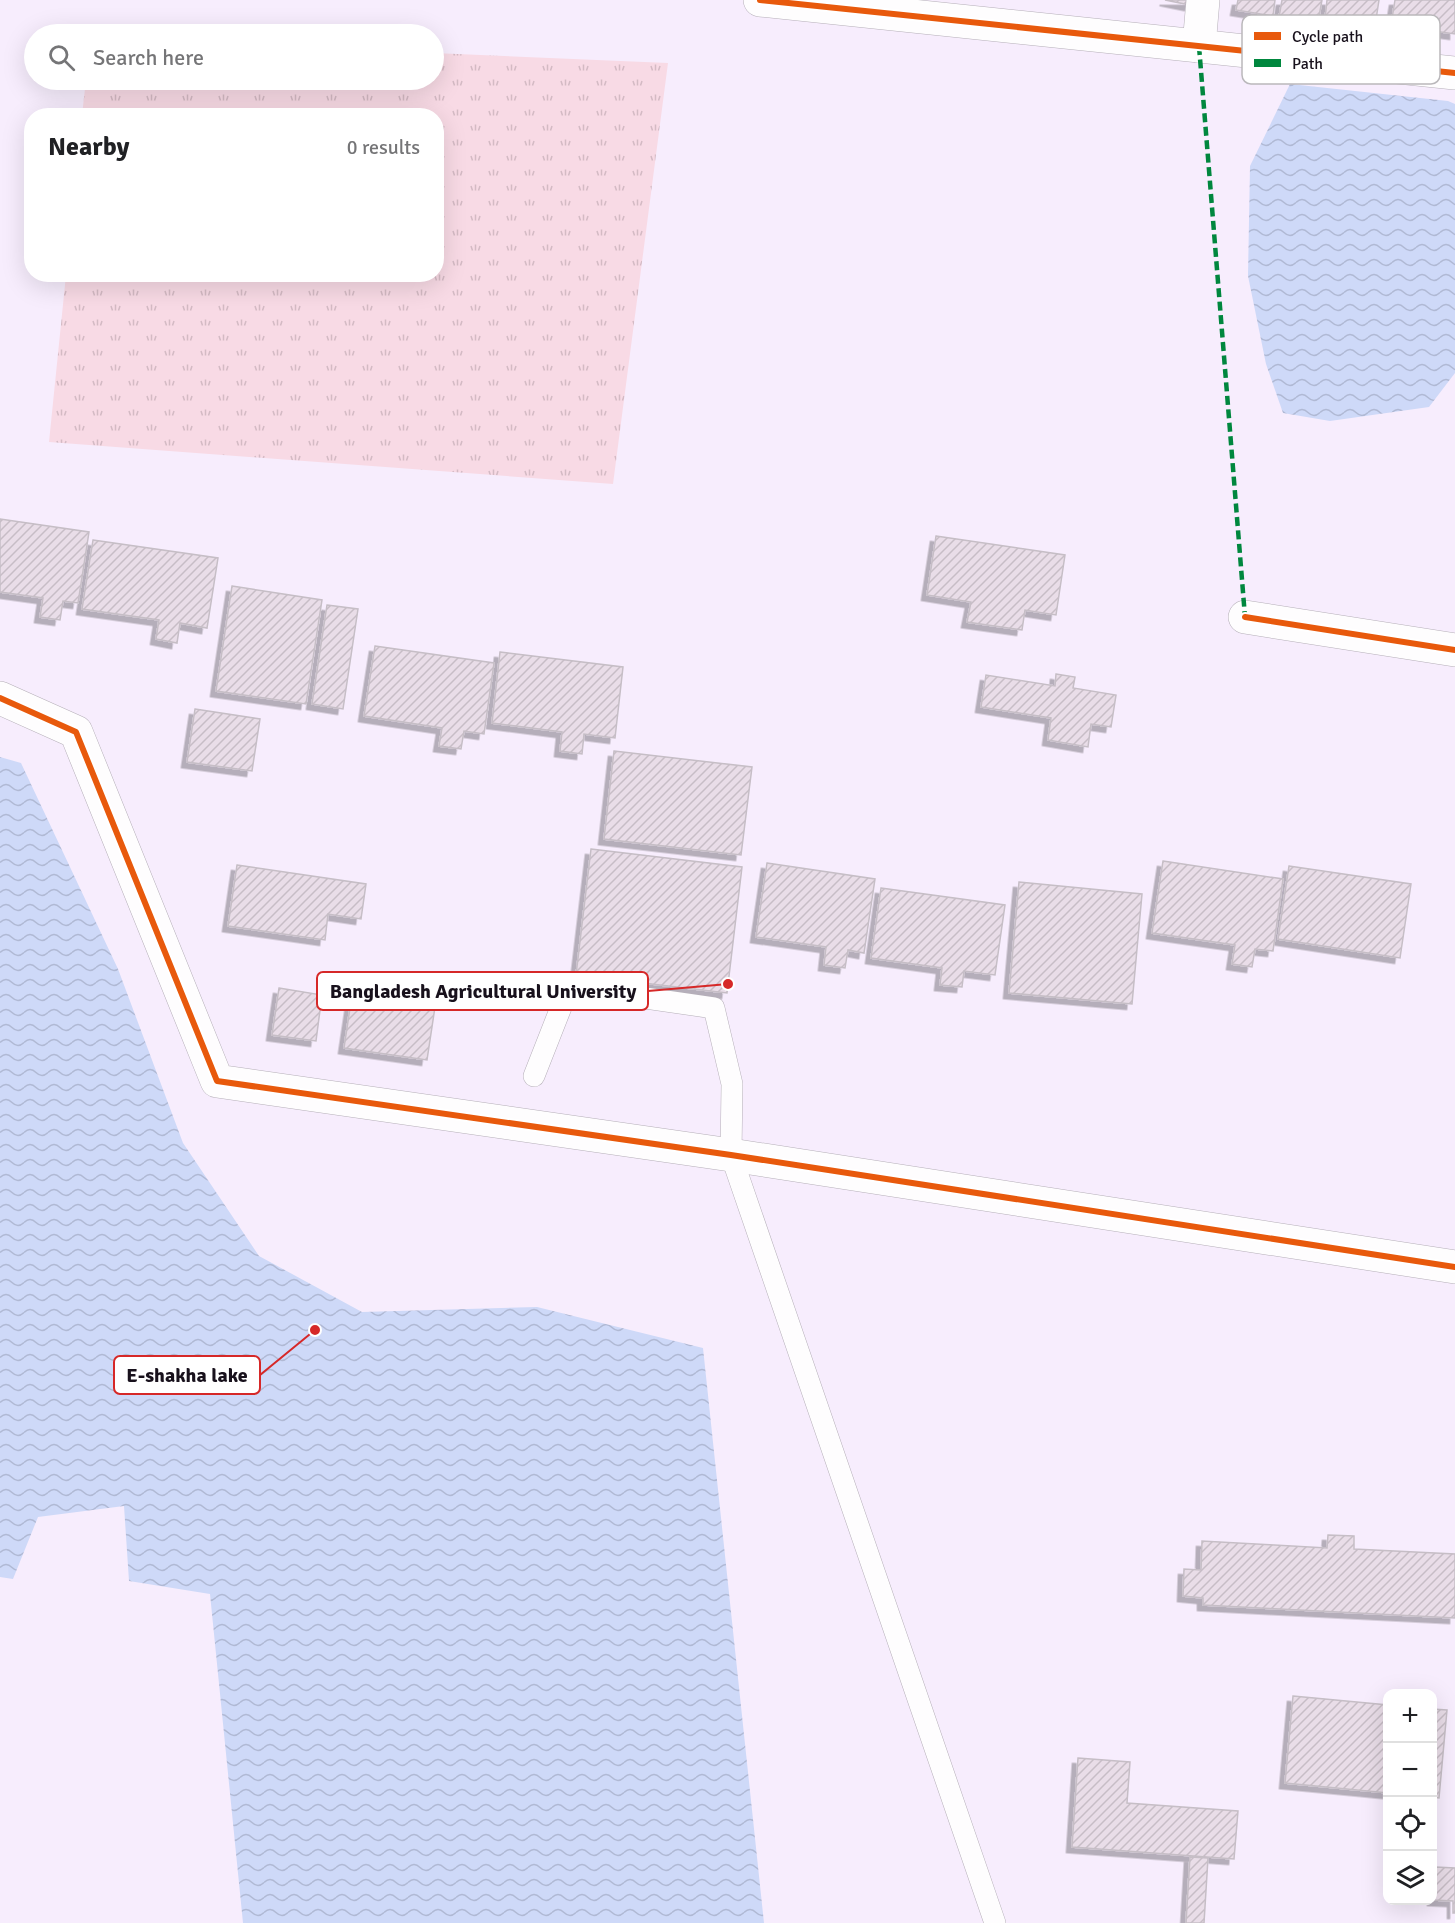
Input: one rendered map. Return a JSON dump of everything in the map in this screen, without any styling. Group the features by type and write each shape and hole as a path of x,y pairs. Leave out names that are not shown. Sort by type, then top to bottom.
{"street":[{"path":"760,0 1242,51"},
{"path":"1199,46 1203,0"},
{"path":"1440,71 1455,73"},
{"path":"1245,617 1455,650"},
{"path":"0,698 76,732 217,1080 731,1155 1455,1267"}],"lane":[{"path":"534,1076 569,987 714,1008 732,1084 731,1155 995,1923"}],"shaded area":[{"path":"0,0 1455,0 1455,1923 0,1923"}],"green space":[{"path":"444,53 668,63 613,484 49,442 65,282 444,282 444,108 83,108 85,90 444,90"}],"water":[{"path":"1290,84 1448,101 1455,104 1455,373 1429,407 1330,421 1283,413 1266,364 1248,276 1250,166"},
{"path":"0,757 21,763 118,969 183,1143 259,1256 362,1312 537,1307 703,1348 764,1923 243,1923 210,1594 129,1581 124,1506 38,1517 13,1579 0,1577"}],"building":[{"path":"1165,0 1191,0 1190,5"},
{"path":"1238,0 1275,0 1273,15 1236,10"},
{"path":"1282,0 1322,0 1319,15 1279,15"},
{"path":"1327,0 1379,0 1377,15 1325,15"},
{"path":"1395,0 1455,0 1455,34 1440,32 1440,15 1393,15"},
{"path":"0,519 89,532 78,603 63,601 60,620 40,617 43,598 0,592"},
{"path":"936,536 1065,555 1056,615 1025,610 1022,630 967,622 971,602 927,595"},
{"path":"93,540 218,558 207,628 180,623 177,643 156,639 159,620 82,609"},
{"path":"232,586 322,600 306,704 216,691"},
{"path":"327,605 358,609 343,709 312,704"},
{"path":"375,646 494,663 484,734 464,731 461,749 439,746 442,728 364,716"},
{"path":"500,652 623,667 615,738 584,734 582,754 560,751 562,732 492,723"},
{"path":"1056,674 1075,677 1073,688 1116,695 1111,727 1091,724 1088,747 1048,740 1051,718 981,707 986,675 1055,686"},
{"path":"195,709 260,719 252,771 187,762"},
{"path":"614,751 752,767 741,855 604,839"},
{"path":"591,849 742,867 727,993 576,975"},
{"path":"1163,861 1283,879 1273,951 1255,949 1252,967 1232,964 1235,945 1152,933"},
{"path":"767,863 875,879 864,953 848,950 845,968 824,965 826,947 756,937"},
{"path":"237,865 366,884 361,919 328,914 325,940 228,926"},
{"path":"1289,866 1411,884 1400,958 1278,939"},
{"path":"1019,882 1142,894 1132,1004 1009,993"},
{"path":"881,888 1005,905 995,975 964,971 962,987 940,985 942,968 871,958"},
{"path":"355,975 378,978 375,998 435,1007 427,1060 344,1048"},
{"path":"279,988 322,995 316,1041 272,1035"},
{"path":"1328,1535 1354,1536 1354,1549 1455,1554 1455,1618 1203,1605 1203,1598 1183,1596 1184,1569 1201,1570 1202,1541 1327,1548"},
{"path":"1293,1696 1383,1705 1383,1793 1285,1783"},
{"path":"1437,1709 1447,1710 1439,1798 1437,1798"},
{"path":"1078,1758 1130,1762 1127,1803 1238,1811 1234,1859 1072,1847"},
{"path":"1190,1857 1208,1858 1204,1923 1186,1923"},
{"path":"1437,1867 1455,1868 1455,1913 1453,1913 1453,1901 1437,1900"}],"marked path":[{"path":"1199,46 1245,617"}],"cycle path":[{"path":"760,0 1242,51"},
{"path":"1440,71 1455,73"},
{"path":"1245,617 1455,650"},
{"path":"0,698 76,732 217,1081 731,1155 1455,1267"}],"place":[{"name":"Bangladesh Agricultural University","path":"728,984"},
{"name":"E-shakha lake","path":"315,1330"}]}
